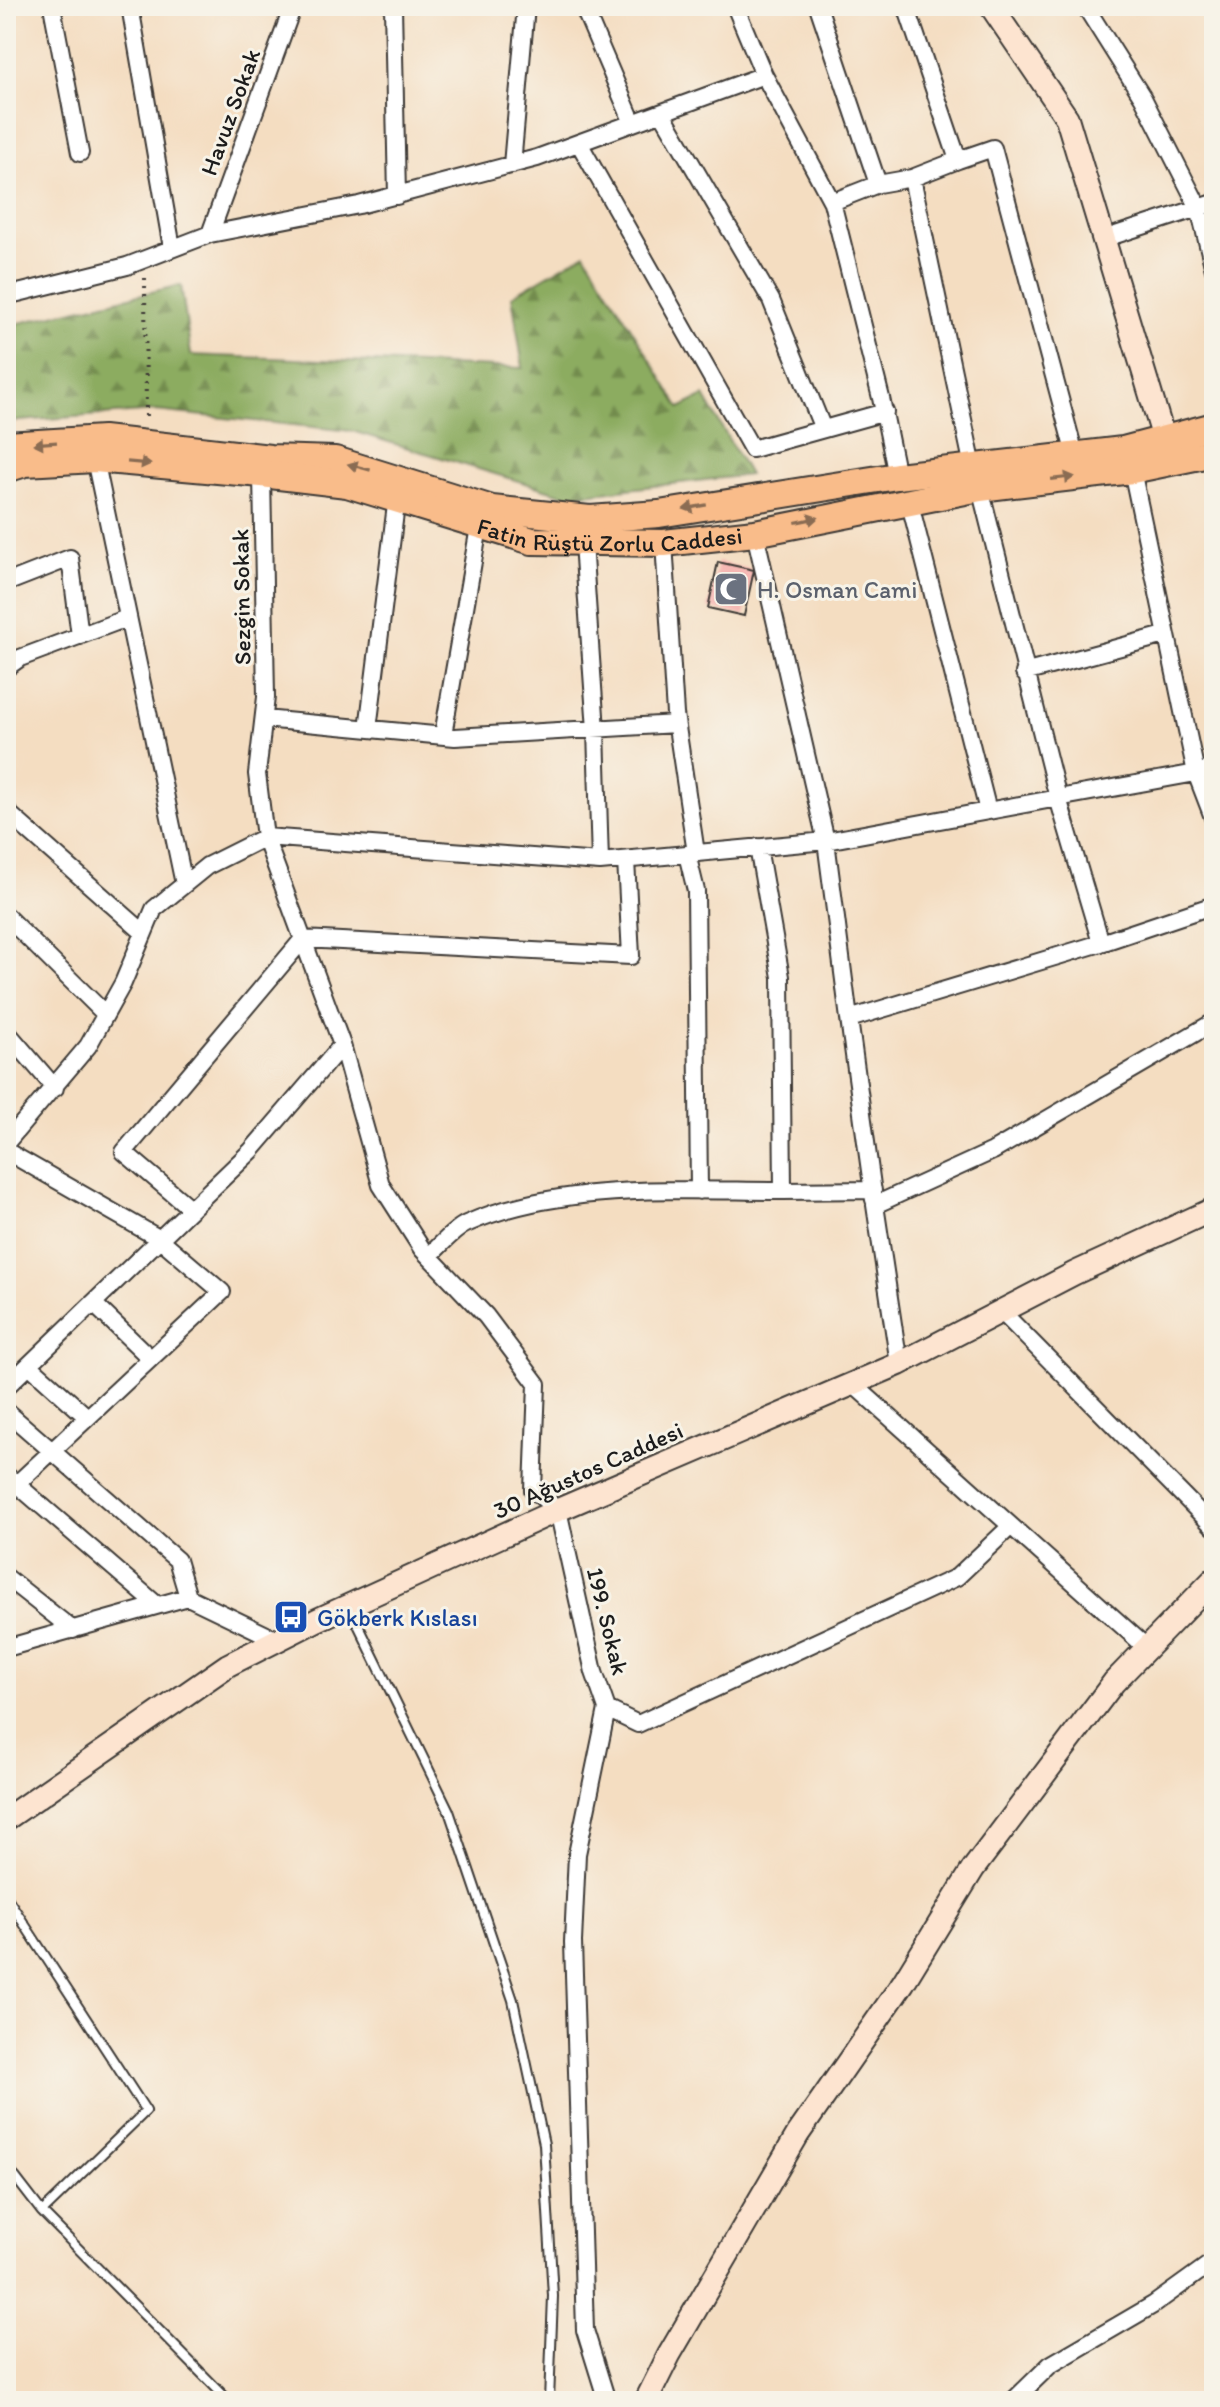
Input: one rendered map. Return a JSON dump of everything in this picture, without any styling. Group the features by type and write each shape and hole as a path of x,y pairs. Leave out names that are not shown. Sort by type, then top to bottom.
{"main road":[{"name":"Fatin Rüştü Zorlu Caddesi","path":"6,469 25,463 95,459 262,474 347,484 532,541 664,543 755,533 813,518 910,504 976,478 1075,455 1123,450 1214,426"},
{"name":"Fatin Rüştü Zorlu Caddesi","path":"6,445 103,439 270,458 335,460 492,509 590,519 659,514 897,476 976,478 1132,470 1214,453"}],"street":[{"path":"52,6 80,153"},
{"path":"130,6 172,248"},
{"name":"Havuz Sokak","path":"210,234 293,6"},
{"path":"393,6 397,196"},
{"path":"512,165 526,6"},
{"path":"583,6 633,123"},
{"path":"735,6 764,75 832,202 885,412 897,476"},
{"path":"818,6 878,184"},
{"path":"906,6 958,160"},
{"path":"991,6 1067,118 1164,439"},
{"path":"1085,6 1206,206 1214,270"},
{"path":"6,296 145,259 210,234 397,196 512,165 764,75"},
{"path":"662,113 771,300 823,429"},
{"path":"579,143 752,449 885,412"},
{"path":"832,202 878,184 912,178 993,148 1075,455"},
{"path":"912,178 976,478 1024,673 1101,943"},
{"path":"1103,239 1206,206"},
{"path":"95,459 184,884"},
{"path":"1132,470 1196,773 1214,820"},
{"name":"Sezgin Sokak","path":"262,474 264,719 257,774 265,837 342,1045 381,1185 429,1256 486,1316 537,1384 533,1490 558,1510"},
{"path":"368,729 397,497"},
{"path":"910,504 988,811"},
{"path":"443,735 479,527"},
{"path":"755,533 826,841 899,1364"},
{"path":"583,543 596,730 600,862"},
{"path":"664,543 676,724 696,891 699,1191"},
{"path":"6,583 70,558 80,636"},
{"path":"6,668 20,658 127,618"},
{"path":"1024,673 1165,635"},
{"path":"264,719 443,735 676,724"},
{"path":"6,1143 88,1046 154,909 207,866 265,837 600,862 826,841 1214,768"},
{"path":"6,811 144,933"},
{"path":"758,847 781,977 783,1191"},
{"path":"191,1209 124,1152 303,939 631,956 626,860"},
{"path":"849,1019 1101,943 1214,905"},
{"path":"6,916 105,1014"},
{"path":"429,1256 463,1225 538,1201 699,1191 783,1191 874,1198 993,1151 1214,1022"},
{"path":"6,1031 55,1088"},
{"path":"6,1387 251,1151 342,1045"},
{"path":"6,1151 160,1239 222,1292 52,1450 9,1484 157,1605"},
{"name":"30 Ağustos Caddesi","path":"6,1819 228,1665 277,1640 558,1510 899,1364 1001,1311 1214,1209"},
{"path":"93,1303 150,1358"},
{"path":"1001,1311 1214,1527"},
{"path":"29,1365 87,1417"},
{"path":"853,1384 1147,1648"},
{"path":"6,1411 177,1560 188,1597"},
{"name":"199. Sokak","path":"558,1510 594,1672 607,1709 638,1724 957,1577 1011,1526"},
{"path":"6,1577 73,1630"},
{"path":"646,2401 669,2355 798,2134 903,1983 973,1869 1114,1682 1214,1579"},
{"path":"6,1648 188,1597 277,1640"},
{"path":"607,1709 577,1854 573,1942 585,2330 607,2401"},
{"path":"1013,2401 1050,2365 1153,2305 1214,2261"}],"lane":[{"path":"348,1606 449,1811 513,2000 544,2144 553,2296 549,2401"},
{"path":"6,1896 146,2111 42,2212"},
{"path":"6,2168 42,2212 229,2401"},
{"path":"6,2185 15,2177"}],"path":[{"path":"145,259 146,443"}],"green space":[{"path":"585,253 680,408 704,396 749,475 568,496 352,431 156,411 6,422 6,326 181,285 191,355 523,368 512,296"}],"building":[{"name":"H. Osman Cami","path":"718,562 754,570 744,616 708,608"}],"place":[{"name":"H. Osman Cami","path":"731,589"},
{"name":"Gökberk Kıslası","path":"291,1617"}]}
